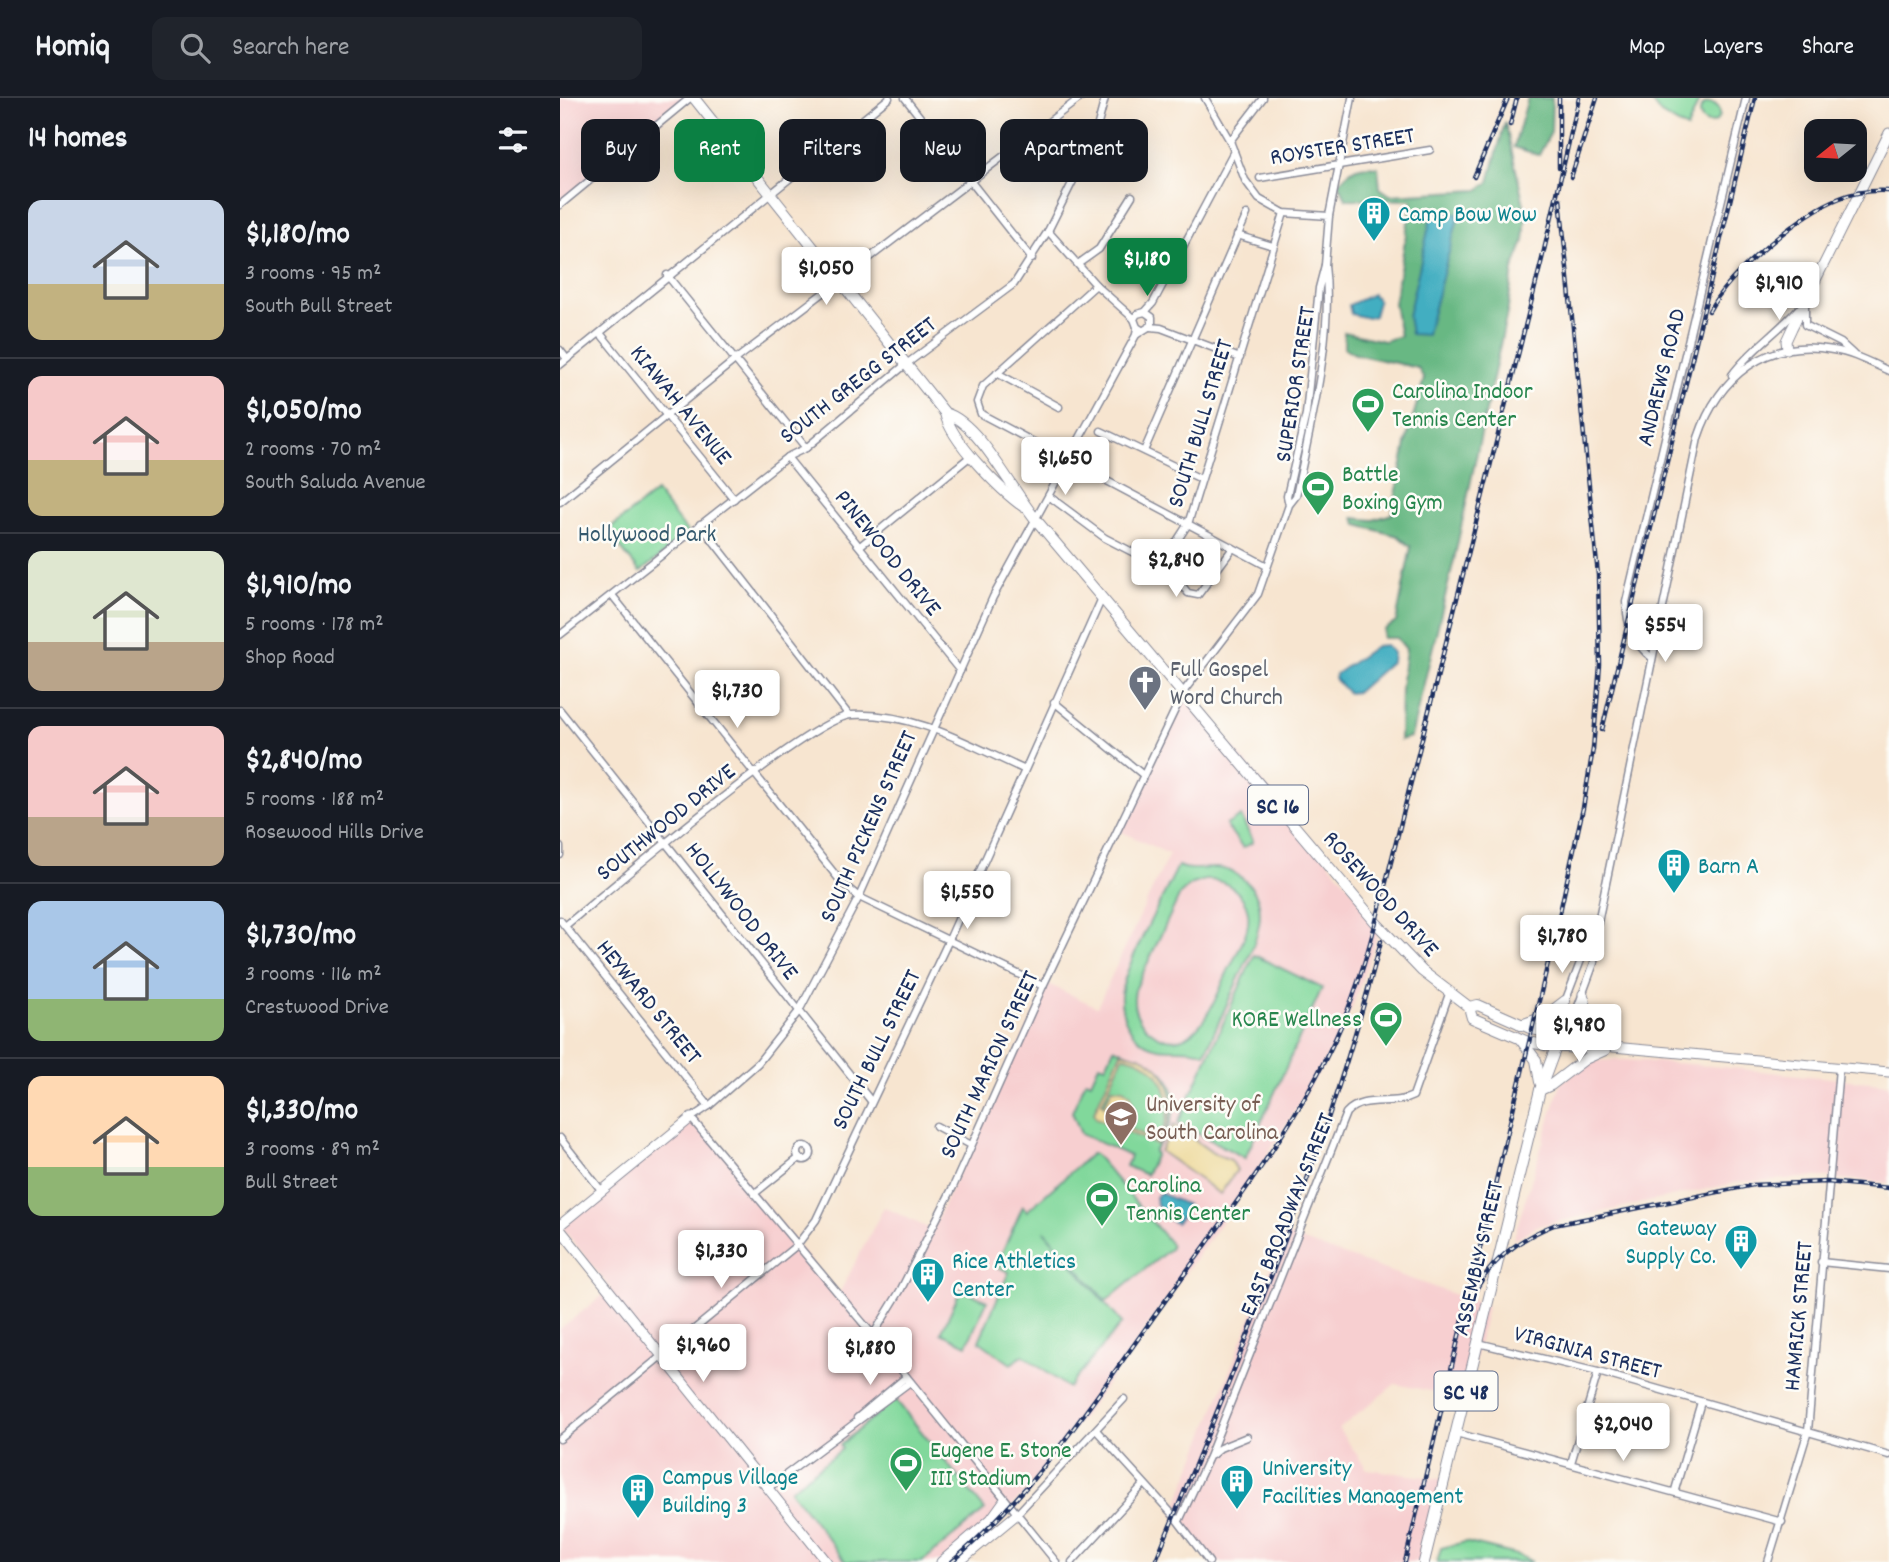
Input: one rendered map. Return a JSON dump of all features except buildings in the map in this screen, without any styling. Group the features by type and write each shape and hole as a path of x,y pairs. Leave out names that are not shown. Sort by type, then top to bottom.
{"main road":[{"name":"ROSEWOOD DRIVE","path":"692,98 905,365 945,413 962,422 1014,485 1037,521 1184,691 1378,925 1422,971 1469,1007 1472,1018 1520,1039 1556,1047"},
{"name":"ROSEWOOD DRIVE","path":"945,413 947,423 1006,495 1028,510"},
{"path":"1521,1024 1544,1017 1565,1001"},
{"name":"ROSEWOOD DRIVE","path":"1469,1007 1478,1005 1521,1024 1567,1036"},
{"path":"1553,1033 1556,1047"},
{"name":"ASSEMBLY STREET","path":"1424,1562 1540,1090 1556,1047 1567,1036"},
{"path":"1520,1039 1536,1060 1540,1090 1607,1046"}],"street":[{"path":"560,205 692,98"},
{"path":"560,365 667,275 889,98"},
{"path":"905,98 922,119"},
{"path":"986,170 1080,98"},
{"name":"SOUTH GREGG STREET","path":"560,635 787,457 806,447 905,365 1014,284 1048,231 1094,139 1105,98"},
{"path":"1205,98 1230,141 1245,180 1259,199 1284,213 1329,216"},
{"path":"1230,141 1263,98"},
{"name":"SUPERIOR STREET","path":"1184,691 1258,594 1289,505 1296,496 1313,416 1326,317 1325,265 1329,216 1352,98"},
{"name":"ANDREWS ROAD","path":"1652,659 1639,647 1628,625 1626,602 1746,98"},
{"path":"1787,349 1786,341 1889,133"},
{"name":"ROYSTER STREET","path":"1260,177 1430,150"},
{"path":"1037,521 1138,331 1151,320 1151,306 1234,151"},
{"path":"560,502 838,280 970,182"},
{"path":"972,182 1032,259"},
{"path":"1078,264 1099,249 1132,196"},
{"name":"SOUTH BULL STREET","path":"1233,548 1202,593 1193,595 1166,565 1166,558 1188,524 1284,213"},
{"path":"1144,451 1247,214"},
{"path":"1048,231 1096,285 1134,315 1240,358"},
{"path":"1237,235 1273,246"},
{"path":"667,275 806,447"},
{"path":"1096,285 983,386 977,402 981,414 1267,566"},
{"path":"1806,301 1805,325 1841,343 1857,357"},
{"path":"1567,1036 1594,963 1596,932 1698,438 1709,408 1744,359 1776,333 1806,301"},
{"path":"1134,315 1138,331"},
{"name":"KIAWAH AVENUE","path":"600,333 734,499"},
{"path":"1723,388 1754,362 1787,349 1833,349 1889,371"},
{"path":"560,350 567,359"},
{"path":"997,373 1059,407"},
{"path":"1101,431 1201,479"},
{"path":"860,546 972,455"},
{"name":"PINEWOOD DRIVE","path":"787,457 960,671"},
{"path":"1050,496 1105,538 1140,556"},
{"name":"SOUTH PICKENS STREET","path":"691,1118 709,1107 758,1063 799,1011 859,897 932,728 993,597 1037,521"},
{"path":"700,524 848,715"},
{"path":"612,595 842,883 859,897 1043,986"},
{"name":"SOUTH BULL STREET","path":"560,1439 797,1245 816,1220 948,942 1023,769 1102,598"},
{"name":"SOUTH MARION STREET","path":"873,1335 926,1241 1142,774 1184,691"},
{"path":"1054,702 1142,774"},
{"name":"HOLLYWOOD DRIVE","path":"560,710 871,1101"},
{"name":"SOUTHWOOD DRIVE","path":"562,923 816,729 848,715 895,716 932,728 1023,769"},
{"path":"560,847 560,855"},
{"name":"HEYWARD STREET","path":"562,923 709,1107"},
{"path":"1553,1033 1588,942 1596,932"},
{"name":"EAST BROADWAY STREET","path":"1179,1521 1209,1457 1346,1113 1359,1102 1395,1103 1413,1096 1449,994"},
{"path":"1583,994 1590,1019 1607,1046"},
{"name":"ROSEWOOD DRIVE","path":"1567,1036 1607,1046"},
{"name":"ROSEWOOD DRIVE","path":"1556,1047 1607,1046 1889,1072"},
{"name":"HAMRICK STREET","path":"1768,1562 1808,1431 1839,1068"},
{"path":"827,1562 560,1227 601,1190 691,1118 873,1335 1004,1501 1056,1562"},
{"path":"936,1126 971,1145"},
{"path":"560,1138 601,1190"},
{"path":"754,1194 799,1158"},
{"path":"1821,1262 1889,1269"},
{"name":"VIRGINIA STREET","path":"1478,1343 1598,1372 1889,1455"},
{"path":"1571,1463 1598,1372"},
{"path":"768,1488 908,1379"},
{"path":"959,1562 1016,1515 1124,1399"},
{"path":"1675,1490 1701,1402"},
{"path":"1096,1430 1179,1521 1209,1562"},
{"path":"1456,1433 1675,1490 1782,1522"},
{"path":"1209,1457 1220,1447 1247,1437"},
{"path":"1073,1562 1144,1485"},
{"path":"941,1562 991,1519 1004,1501"}],"shaded area":[{"path":"560,98 690,98 660,122 660,119 581,119 581,182 585,182 560,202"},
{"name":"University of South Carolina","path":"1186,690 1381,925 1352,1008 1318,1073 1256,1173 1094,1402 1020,1498 949,1562 560,1562 560,1329 611,1289 560,1225 696,1117 838,1296 884,1207 932,1230 1048,984 1097,1007 1169,854 1120,831"},
{"path":"1624,1060 1889,1084 1889,1183 1817,1177 1740,1182 1537,1226 1513,1240 1561,1083 1591,1061"},
{"path":"1284,1234 1487,1306 1466,1398 1395,1384 1339,1429 1367,1469 1447,1480 1426,1562 1211,1562 1173,1514"}],"green space":[{"path":"1528,98 1552,98 1551,132 1539,155 1514,147"},
{"path":"1649,98 1700,98 1687,129 1661,114"},
{"path":"1710,103 1717,106 1720,113 1717,120 1710,123 1703,120 1700,113 1703,106"},
{"path":"1505,122 1526,213 1524,242 1513,269 1508,308 1454,560 1411,737 1400,740 1401,687 1406,649 1397,638 1383,638 1384,630 1396,622 1411,547 1398,536 1357,525 1354,518 1373,520 1392,514 1408,434 1424,379 1418,368 1355,354 1344,348 1344,332 1384,341 1400,336 1394,304 1412,200 1346,199 1339,183 1356,168 1371,166 1378,167 1380,188 1390,195 1478,190 1489,182"},
{"name":"Hollywood Park","path":"656,492 689,534 640,572 607,531"},
{"path":"1241,816 1253,842 1243,848 1226,825"},
{"path":"1178,866 1230,871 1246,882 1256,894 1260,908 1256,939 1205,1053 1189,1049 1159,1048 1143,1042 1129,1027 1122,1008 1121,995 1129,967","holes":["1205,880 1232,888 1244,901 1247,909 1247,929 1215,999 1199,1026 1189,1035 1177,1040 1163,1038 1140,1021 1134,1001 1135,990 1180,894 1190,885"]},
{"path":"1254,955 1322,988 1245,1158 1178,1123"},
{"path":"1114,1048 1154,1066 1164,1074 1171,1085 1174,1097 1173,1112 1168,1129 1154,1152 1156,1154 1146,1175 1126,1166 1130,1156 1081,1134 1072,1112 1086,1080 1091,1082 1099,1064 1106,1066"},
{"path":"1091,1154 1095,1154 1171,1244 1171,1248 1106,1301 1044,1231 1122,1323 1068,1388 1023,1355 1011,1364 979,1341 1009,1272 996,1266 1023,1206 1027,1211"},
{"path":"961,1289 987,1301 967,1345 941,1333"},
{"name":"Eugene E. Stone III Stadium","path":"895,1399 985,1510 922,1562 846,1562 790,1490 842,1449 840,1445"},
{"path":"1465,1542 1521,1556 1532,1562 1437,1562 1441,1548"}],"sand":[{"path":"1121,1052 1139,1056 1152,1063 1169,1086 1170,1115 1157,1145 1096,1118 1094,1112","holes":["1123,1056 1137,1059 1149,1066 1165,1088 1168,1114 1164,1128 1156,1140 1108,1120 1108,1116 1126,1124 1135,1110 1131,1095 1123,1089 1112,1088 1104,1106 1102,1103"]},
{"path":"1174,1125 1213,1153 1231,1160 1237,1170 1220,1194 1160,1151"}],"water":[{"path":"1437,210 1458,214 1457,222 1427,335 1411,334 1408,316 1431,218"},
{"path":"1373,294 1378,301 1374,316 1368,318 1351,314 1349,305"},
{"path":"1386,645 1393,653 1392,661 1357,692 1348,693 1335,679 1336,674 1376,646"},
{"path":"1160,1193 1187,1205 1185,1213 1176,1223 1165,1216 1158,1206 1155,1198"}],"railway":[{"path":"1474,177 1508,98"},
{"path":"1510,125 1517,98"},
{"path":"1559,98 1559,168"},
{"path":"952,1562 1009,1507 1058,1448 1104,1386 1274,1147 1318,1073 1345,1018 1378,912 1542,259 1579,98"},
{"path":"1571,177 1597,98"},
{"path":"1602,730 1755,98"},
{"path":"1709,311 1718,296 1749,263 1806,217 1846,196 1889,191"},
{"path":"1405,1562 1558,921 1593,749 1600,665 1598,575 1560,199"},
{"path":"1155,1562 1279,1256 1334,1100 1381,941"},
{"path":"1473,1296 1487,1272 1506,1253 1517,1244 1554,1225 1753,1185 1827,1182 1889,1188"}],"place":[{"name":"Camp Bow Wow","path":"1374,243"},
{"name":"Carolina Indoor Tennis Center","path":"1368,434"},
{"name":"Battle Boxing Gym","path":"1318,517"},
{"name":"Full Gospel Word Church","path":"1145,712"},
{"name":"Barn A","path":"1674,895"},
{"name":"KORE Wellness","path":"1386,1048"},
{"name":"University of South Carolina","path":"1121,1147"},
{"name":"Carolina Tennis Center","path":"1102,1228"},
{"name":"Gateway Supply Co.","path":"1741,1271"},
{"name":"Rice Athletics Center","path":"928,1304"},
{"name":"Eugene E. Stone III Stadium","path":"906,1493"},
{"name":"University Facilities Management","path":"1237,1511"},
{"name":"Campus Village Building 3","path":"638,1520"}]}
